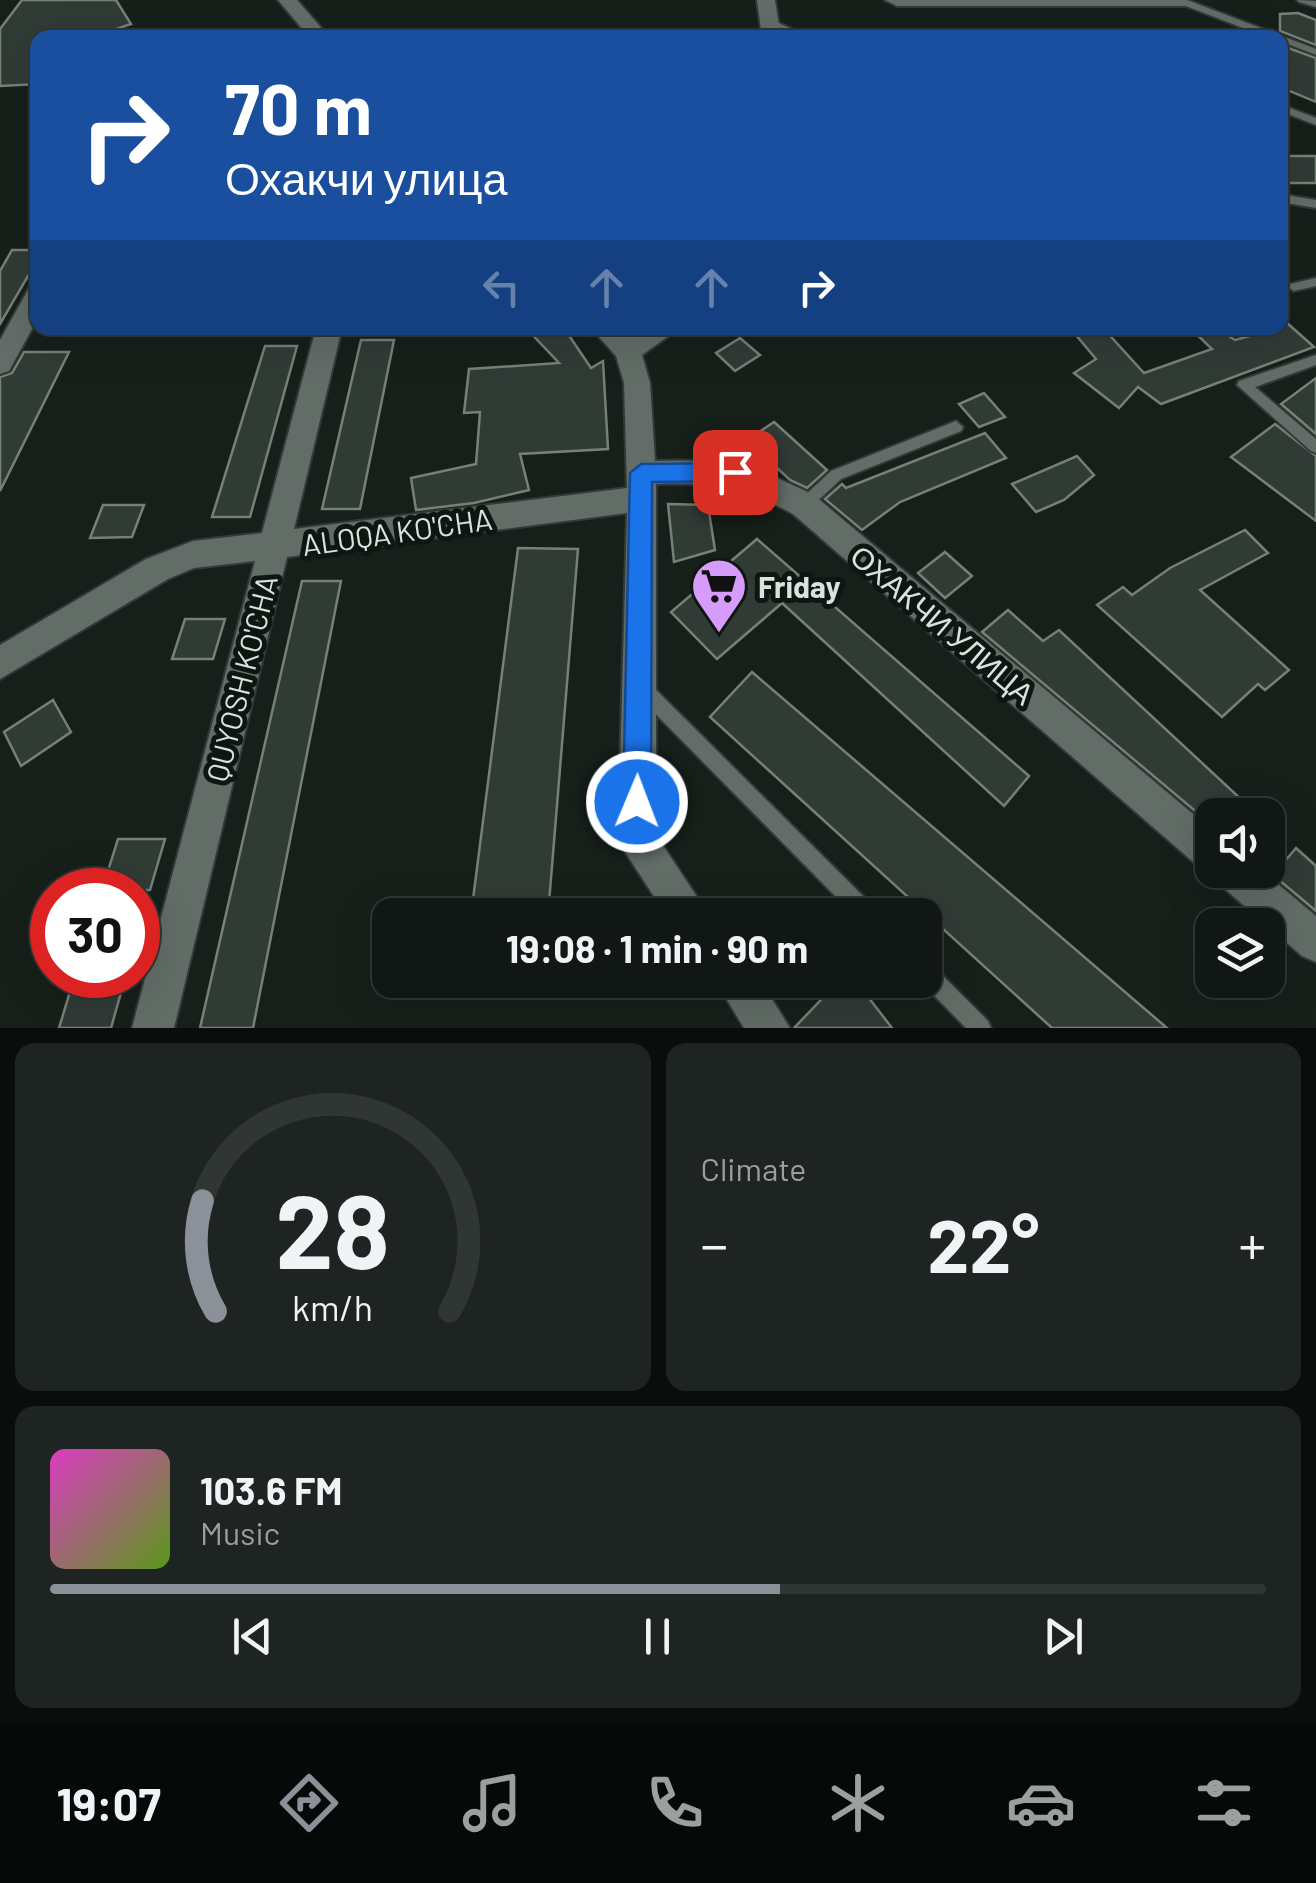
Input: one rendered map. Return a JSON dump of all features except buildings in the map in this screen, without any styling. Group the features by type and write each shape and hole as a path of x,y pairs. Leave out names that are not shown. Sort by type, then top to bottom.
{"street":[{"path":"287,0 314,30"},
{"path":"766,0 771,30"},
{"path":"0,364 30,309"},
{"name":"QUYOSH KO'CHA","path":"153,1028 328,335"},
{"path":"611,335 628,352 637,384 641,486 636,841 677,898"},
{"path":"628,352 651,335"},
{"name":"ОХАКЧИ УЛИЦА","path":"641,486 735,472 766,483 804,505 1195,839"},
{"name":"ALOQA KO'CHA","path":"0,663 157,569 192,555 274,547 641,486"},
{"path":"1252,888 1316,942"},
{"path":"748,998 769,1028"}],"lane":[{"path":"890,0 897,4 1187,3 1258,30"},
{"path":"1302,0 1316,4"},
{"path":"1288,41 1316,52"},
{"path":"1288,110 1316,122"},
{"path":"1288,199 1315,204"},
{"path":"1294,287 1316,282"},
{"path":"1316,360 1244,385 1316,447"},
{"path":"804,505 836,475 956,427"},
{"path":"639,685 851,898"},
{"path":"942,989 981,1028"}],"place":[{"name":"Friday","path":"719,635"}],"route":[{"path":"637,802 641,473 735,472"}]}
